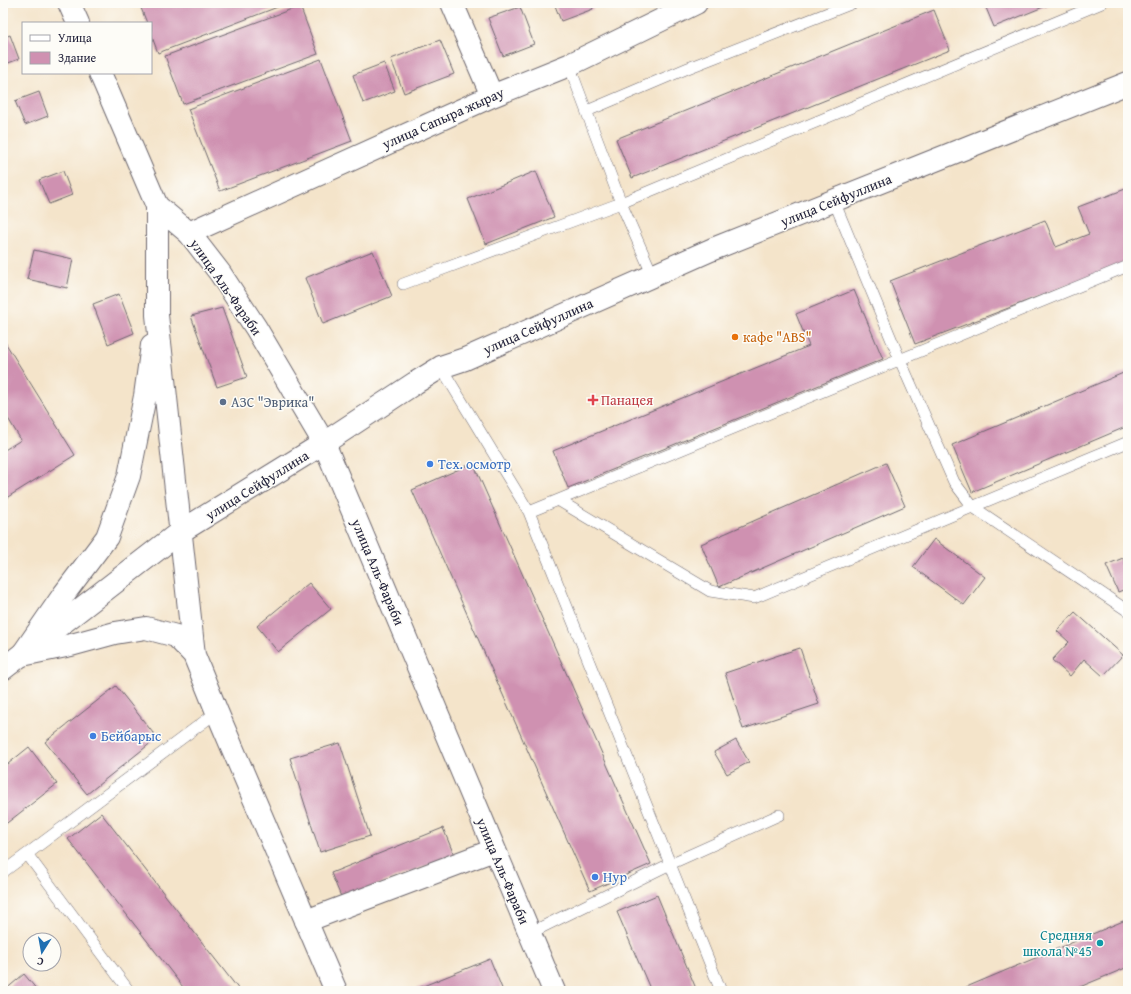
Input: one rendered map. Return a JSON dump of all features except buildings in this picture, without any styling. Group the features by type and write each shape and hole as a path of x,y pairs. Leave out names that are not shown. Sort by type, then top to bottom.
{"main road":[{"path":"69,3 78,22"},
{"path":"452,3 492,96"},
{"name":"улица Сапыра жырау","path":"189,233 492,96 569,65 696,3"},
{"path":"100,74 157,206 157,315 194,655 336,991"},
{"name":"улица Сейфуллина","path":"3,669 180,532 324,443 441,367 465,359 713,249 1128,83"},
{"name":"улица Аль-Фараби","path":"157,206 189,233 220,273 256,328 324,443 554,991"},
{"path":"22,655 106,537 129,476 145,396 157,315"},
{"path":"22,655 71,645 115,633 146,628 176,636 194,655"},
{"path":"306,921 494,850"}],"lane":[{"path":"587,111 688,68 853,3"},
{"path":"403,284 621,203 1102,3"},
{"path":"569,65 621,203 653,276"},
{"path":"834,201 900,360 954,482 973,506 1128,611"},
{"path":"529,512 1128,266"},
{"path":"441,367 529,512 721,991"},
{"path":"558,500 710,591 754,598 1128,442"},
{"path":"3,872 217,712"},
{"path":"530,933 670,864 779,815"},
{"path":"27,854 129,991"}],"place":[{"name":"кафе \"ABS\"","path":"735,337"},
{"name":"Панацея","path":"593,400"},
{"name":"АЗС \"Эврика\"","path":"223,402"},
{"name":"Тех. осмотр","path":"430,464"},
{"name":"Бейбарыс","path":"93,736"},
{"name":"Нур","path":"595,877"},
{"name":"Средняя школа №45","path":"1100,943"}]}
